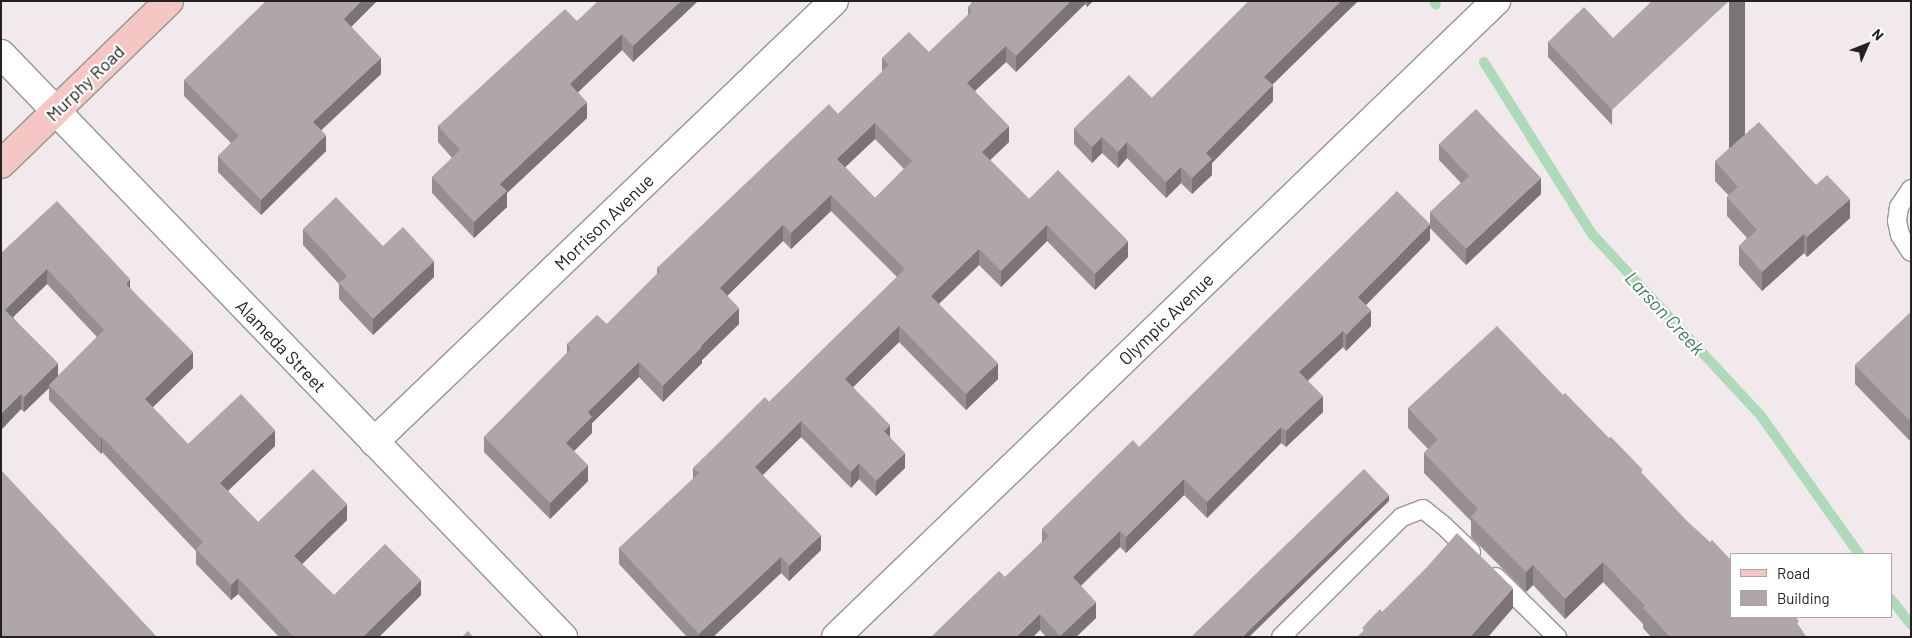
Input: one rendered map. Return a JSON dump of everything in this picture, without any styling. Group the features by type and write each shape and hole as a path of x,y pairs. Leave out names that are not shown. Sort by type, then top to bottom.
{"street":[{"name":"Murphy Road","path":"1,164 169,1"},
{"name":"Morrison Avenue","path":"374,442 834,1"},
{"name":"Olympic Avenue","path":"836,637 1496,1"},
{"name":"Alameda Street","path":"1,54 563,637"}],"lane":[{"path":"1911,189 1899,206 1897,221 1900,235 1911,252"},
{"path":"1281,637 1402,517 1423,509 1444,525 1557,637"}],"building":[{"path":"266,1 361,1 344,19 381,58 313,122 326,135 261,200 218,156 239,136 184,80"},
{"path":"598,1 681,1 633,46 622,34 570,84 587,102 500,184 507,191 474,222 432,177 460,150 438,126 565,9 577,21"},
{"path":"973,1 1071,1 1016,56 1006,46 967,83 1009,126 982,152 1029,199 1058,170 1128,241 1095,274 1047,225 1001,271 979,249 931,296 998,363 966,394 899,326 845,379 890,425 884,431 905,453 876,481 859,463 851,472 801,421 755,467 821,535 789,566 781,557 699,634 619,548 699,473 693,468 765,397 769,402 905,269 831,195 791,233 783,225 720,288 739,308 663,386 639,362 588,412 592,417 566,443 588,465 550,503 484,437 571,349 567,344 597,315 607,324 660,271 657,268 829,104 838,114 889,65 882,58 909,32 929,52 972,11 968,7","holes":["875,123 912,161 875,198 837,159"]},
{"path":"1249,1 1341,1 1264,77 1273,85 1206,153 1212,159 1192,178 1181,167 1166,182 1127,142 1118,152 1102,137 1092,147 1074,128 1129,75 1152,98"},
{"path":"1652,1 1729,1 1612,110 1548,42 1584,7 1613,38"},
{"path":"1476,109 1541,178 1466,249 1430,212 1469,176 1439,144"},
{"path":"1759,122 1816,185 1827,175 1850,199 1807,237 1804,234 1762,272 1739,246 1757,230 1727,197 1738,187 1715,161"},
{"path":"1397,191 1430,224 1358,297 1371,310 1346,335 1343,331 1299,372 1323,396 1286,431 1281,427 1207,502 1184,479 1126,537 1120,531 1073,577 1096,602 1060,636 1040,614 1016,637 931,637 999,571 1005,577 1049,536 1042,529 1133,440 1139,447"},
{"path":"336,197 383,246 403,227 434,261 373,319 339,283 347,276 303,229"},
{"path":"57,201 130,279 126,284 193,352 145,399 188,444 241,394 275,430 220,483 258,522 313,469 347,504 294,556 334,595 385,544 421,580 363,637 294,637 238,578 231,585 196,549 203,542 49,385 104,330 47,269 5,310 58,363 24,397 21,394 1,414 1,253"},
{"path":"1911,312 1911,422 1855,365"},
{"path":"1497,326 1563,395 1565,393 1609,438 1611,437 1643,470 1641,472 1686,520 1710,542 1712,540 1730,559 1730,618 1797,618 1799,622 1797,623 1806,637 1670,637 1643,608 1645,606 1603,562 1565,599 1533,565 1526,572 1471,517 1478,509 1424,453 1438,440 1408,408"},
{"path":"1364,469 1389,495 1242,637 1191,637"},
{"path":"1,470 157,637 1,637"},
{"path":"1457,533 1513,588 1470,637 1357,637 1364,630 1362,628 1380,609 1382,612 1427,567"},
{"path":"468,631 473,637 462,637"}],"waterway":[{"name":"Larson Creek","path":"1434,1 1436,5"},
{"name":"Larson Creek","path":"1484,62 1592,234 1761,416 1858,553"},
{"name":"Larson Creek","path":"1892,600 1911,625"}]}
